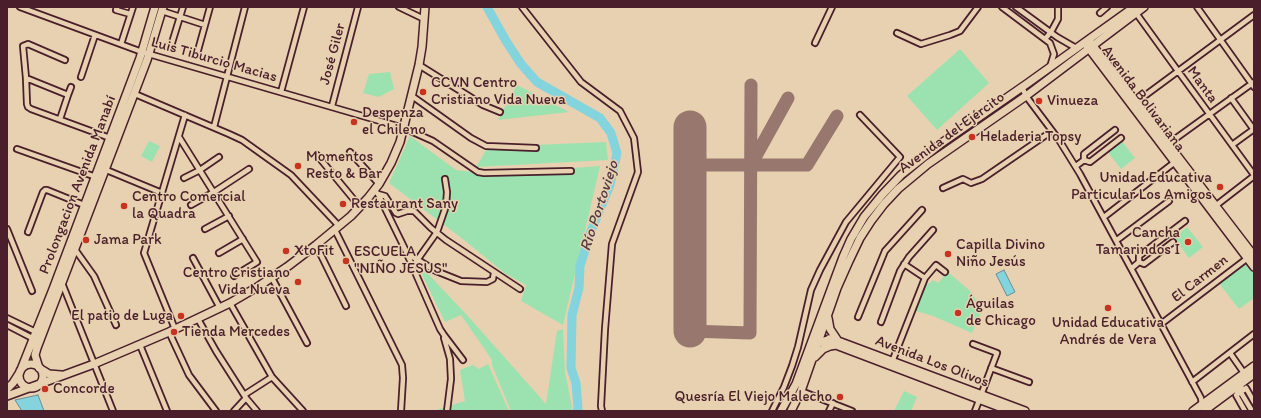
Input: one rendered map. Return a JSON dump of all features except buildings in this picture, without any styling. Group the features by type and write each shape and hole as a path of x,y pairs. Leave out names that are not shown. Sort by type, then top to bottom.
{"main road":[{"path":"7,396 68,375 140,345 230,303 272,278 316,245 360,207 376,192 396,154 404,128 419,65 422,47 424,7"},
{"name":"Avenida del Ejército","path":"781,411 796,384 809,350 860,238 871,221 894,194 912,176 1026,96 1088,44 1135,9 1144,7"},
{"name":"Prolongacion Avenida Manabí","path":"7,389 16,379 62,282 84,205 102,169 134,94 160,8"},
{"name":"Avenida del Ejército","path":"825,314 843,257 851,239 864,218 882,195 901,175 968,124 1050,68 1076,48 1088,44"},
{"name":"Avenida Bolivariana","path":"1088,44 1134,104 1175,162 1252,257 1254,267"},
{"name":"Prolongacion Avenida Manabí","path":"102,169 110,138 146,53"},
{"name":"Avenida Bolivariana","path":"1134,104 1168,144 1213,207"},
{"name":"Prolongacion Avenida Manabí","path":"39,368 36,355 37,337 98,177"},
{"path":"790,411 801,391 823,330 825,314"},
{"path":"811,363 817,354 823,349 837,343 825,314"},
{"name":"Avenida Los Olivos","path":"823,330 830,340 837,343 981,397 1025,411"},
{"path":"809,350 818,342 830,340"},
{"path":"39,368 42,372 40,383 35,387 23,385 20,380 20,371 24,366 29,364 35,365 49,374 68,375"},
{"path":"1206,407 1254,366"},
{"path":"1193,411 1206,407 1239,389 1254,374"},
{"name":"Avenida Los Olivos","path":"981,397 1010,411"}],"street":[{"name":"Luis Tiburcio Macias","path":"20,7 30,9 95,35 146,53 404,128 433,141 478,172 571,171"},
{"path":"117,7 116,10 130,14"},
{"path":"121,44 133,7"},
{"path":"171,46 183,7"},
{"path":"197,54 210,7"},
{"path":"214,127 245,7"},
{"path":"281,92 304,7"},
{"name":"José Giler","path":"332,106 358,7"},
{"path":"399,7 424,19"},
{"path":"522,7 581,82 620,111 634,138 638,172 612,244 605,329 602,411"},
{"path":"815,43 832,7"},
{"path":"897,33 921,44 950,35 960,31 978,7"},
{"path":"1002,7 1050,43 1054,54 1050,68"},
{"path":"1016,7 1076,48"},
{"path":"1045,39 1051,32 1058,19 1058,7"},
{"path":"1100,13 1107,7"},
{"path":"1168,144 1231,98 1253,84 1197,7"},
{"path":"160,8 180,17 205,25"},
{"name":"Manta","path":"1135,9 1254,175"},
{"path":"1134,104 1254,15"},
{"path":"81,77 95,35"},
{"path":"65,60 25,44 28,107 110,138"},
{"path":"419,65 483,105 500,112"},
{"path":"26,78 68,95"},
{"path":"60,119 71,87"},
{"path":"1022,87 1026,96 1076,166 1206,407"},
{"path":"134,94 242,140 294,178 337,228 402,365 403,378 401,411"},
{"path":"412,96 471,138 486,146 536,148"},
{"path":"1231,98 1254,130 1232,145"},
{"path":"185,115 144,253 189,375 216,411"},
{"path":"772,411 784,387 792,366 811,290 820,270 846,222 900,157 860,115"},
{"path":"1084,160 1084,154 1115,130"},
{"path":"942,188 962,179 971,183 982,179 1052,131"},
{"path":"179,137 258,262 234,276"},
{"path":"1084,160 1090,162 1121,138"},
{"path":"17,149 98,177"},
{"path":"350,152 379,184"},
{"path":"317,154 360,207"},
{"path":"184,178 200,170 219,157"},
{"path":"1076,166 1084,160"},
{"path":"1104,217 1175,162"},
{"path":"102,169 162,193"},
{"path":"191,205 249,169"},
{"path":"1213,207 1254,175"},
{"path":"413,266 436,232 446,206 445,179"},
{"path":"28,232 45,190 84,205"},
{"path":"376,192 385,196 396,213 398,214 407,210 414,211 436,232 520,289"},
{"path":"376,192 408,254 444,335 450,359 451,379 447,411"},
{"path":"1117,240 1169,201"},
{"path":"858,317 884,252 922,210"},
{"path":"205,229 229,216"},
{"path":"1132,268 1139,262 1139,256 1185,221"},
{"path":"7,229 32,292"},
{"path":"881,322 900,271 909,257 933,230"},
{"path":"219,253 243,239"},
{"path":"1139,262 1144,264 1173,242"},
{"path":"316,245 346,306"},
{"path":"72,246 94,276 116,324"},
{"path":"408,254 436,271 461,281 482,283 491,281 494,276 494,272"},
{"name":"El Carmen","path":"1161,324 1252,257"},
{"path":"193,258 220,308"},
{"path":"904,264 925,278"},
{"path":"892,363 925,278 936,264 945,272"},
{"path":"272,278 307,343"},
{"path":"62,282 113,411"},
{"path":"230,303 272,377 303,411"},
{"path":"7,318 37,337"},
{"path":"198,319 216,351 245,396 257,411"},
{"path":"7,325 37,337"},
{"path":"1192,382 1254,334"},
{"path":"444,335 463,360"},
{"path":"973,344 997,353 975,411"},
{"path":"140,345 166,411"},
{"path":"1230,353 1244,373"},
{"path":"991,368 1029,382"},
{"path":"234,411 245,396 272,377"},
{"path":"1239,389 1244,390 1246,388 1254,402"},
{"path":"1239,389 1238,394 1236,395 1245,411"},
{"path":"1239,389 1252,411"},
{"path":"801,391 852,411"},
{"path":"830,411 833,404"}],"green space":[{"path":"960,49 989,83 937,130 907,96"},
{"path":"390,72 394,89 379,97 363,93 369,74"},
{"path":"517,85 569,112 498,120"},
{"path":"410,136 456,170 488,174 600,166 563,325 521,301 526,285 506,274 389,183"},
{"path":"1121,140 1135,158 1121,169 1107,151"},
{"path":"149,141 160,146 152,162 141,156"},
{"path":"606,142 608,160 476,167 488,147"},
{"name":"Cancha Tamarindos I","path":"1187,227 1203,247 1189,258 1174,238"},
{"path":"415,260 466,314 546,404 557,331 563,329 565,372 572,407 571,411 511,411 492,365 492,360 461,315 445,322"},
{"path":"1247,262 1254,272 1254,298 1239,309 1218,282"},
{"path":"948,272 969,290 983,309 972,333 933,316 916,311 926,284 933,280 938,283"},
{"path":"488,364 509,411 433,411 465,401 460,370 473,365 479,369"},
{"path":"904,391 917,397 911,411 894,411"}],"water":[{"path":"1004,270 1015,292 1007,296 996,274"},
{"path":"38,395 44,411 22,411 15,400"}],"waterway":[{"name":"Río Portoviejo","path":"487,7 521,64 537,82 600,118 611,133 617,153 610,185 591,231 580,266 579,288 572,315 571,368 576,383 577,411"}],"taxiway":[{"path":"690,331 750,333 751,85"},
{"path":"752,163 788,98"},
{"path":"690,165 807,165 837,116"}],"runway":[{"path":"690,127 690,331"}],"place":[{"name":"CCVN Centro Cristiano Vida Nueva","path":"423,92"},
{"name":"Vinueza","path":"1039,101"},
{"name":"Despenza el Chileno","path":"354,122"},
{"name":"Heladeria Topsy","path":"972,137"},
{"name":"Momentos Resto & Bar","path":"298,166"},
{"name":"Unidad Educativa Particular Los Amigos","path":"1220,187"},
{"name":"Restaurant Sany","path":"343,204"},
{"name":"Centro Comercial la Quadra","path":"124,206"},
{"name":"Jama Park","path":"86,240"},
{"name":"Cancha Tamarindos I","path":"1188,242"},
{"name":"XtoFit","path":"286,251"},
{"name":"Capilla Divino Niño Jesús","path":"948,254"},
{"name":"ESCUELA \"NIÑO JESUS\"","path":"346,261"},
{"name":"Centro Cristiano Vida Nueva","path":"298,282"},
{"name":"Unidad Educativa Andrés de Vera","path":"1108,308"},
{"name":"Águilas de Chicago","path":"958,313"},
{"name":"El patio de Luga","path":"181,316"},
{"name":"Tienda Mercedes","path":"174,332"},
{"name":"Concorde","path":"45,389"},
{"name":"Quesría El Viejo Malecho","path":"840,397"}]}
